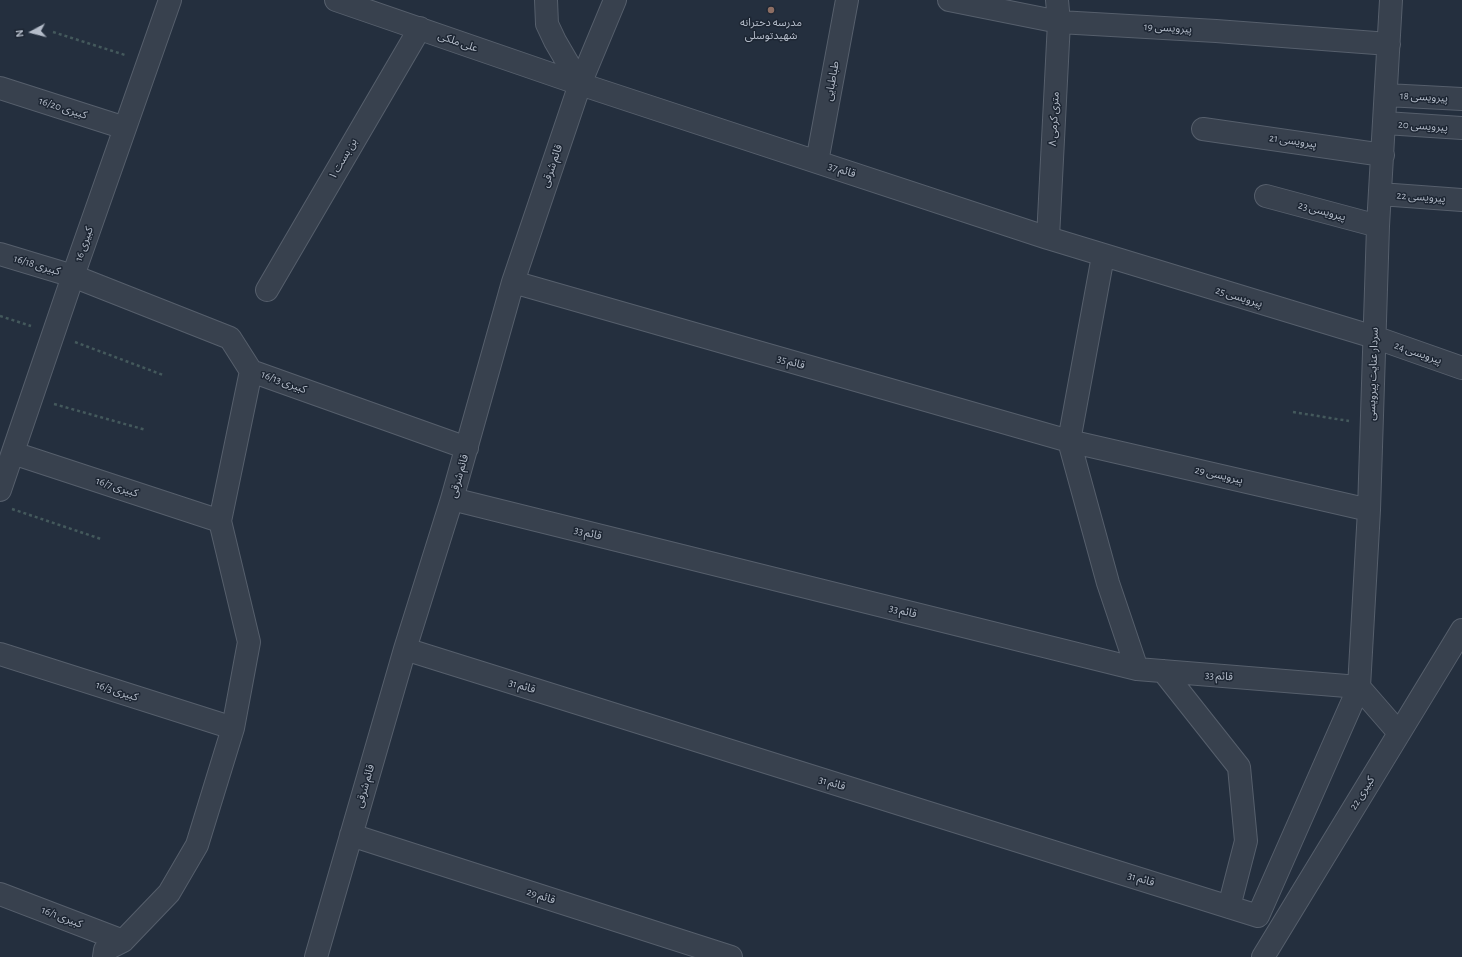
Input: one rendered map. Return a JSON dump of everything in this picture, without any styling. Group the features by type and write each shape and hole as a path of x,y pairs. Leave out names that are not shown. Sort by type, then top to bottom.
{"street":[{"name":"کبیری 16","path":"4,499 13,453 73,276 170,0"},
{"name":"علی ملکی","path":"336,0 580,84"},
{"path":"546,0 547,24 580,84"},
{"name":"قائم شرقی","path":"316,957 405,649 467,448 513,282 580,84 615,0"},
{"name":"طباطبایی","path":"817,162 847,0"},
{"name":"پیرویسی 19","path":"949,0 1059,22 1216,31 1389,44"},
{"name":"۸ متری کرمی","path":"1048,238 1059,22 1057,0"},
{"name":"سردار عنایت پیرویسی","path":"1359,687 1368,510 1378,226 1391,0"},
{"name":"بن بست ۱","path":"267,290 420,28"},
{"name":"قائم 37","path":"580,84 1103,256"},
{"name":"کبیری 16/20","path":"0,88 125,128"},
{"name":"پیرویسی 18","path":"1386,96 1462,99"},
{"name":"پیرویسی 20","path":"1384,123 1462,128"},
{"name":"پیرویسی 21","path":"1203,129 1383,155"},
{"name":"پیرویسی 22","path":"1380,194 1462,200"},
{"name":"پیرویسی 23","path":"1266,196 1378,226"},
{"name":"کبیری 16/18","path":"0,254 73,276"},
{"path":"1103,256 1069,441 1108,583 1137,669"},
{"name":"پیرویسی 25","path":"1103,256 1374,338"},
{"name":"کبیری 16/13","path":"73,276 230,338 251,371 467,448"},
{"name":"قائم 35","path":"513,282 1069,441"},
{"name":"پیرویسی 24","path":"1374,338 1462,368"},
{"path":"104,957 105,950 124,940 169,893 197,845 233,728 249,642 220,521 251,371"},
{"name":"پیرویسی 29","path":"1069,441 1368,510"},
{"name":"کبیری 16/7","path":"13,453 220,521"},
{"name":"قائم 33","path":"452,499 1137,669 1359,687"},
{"name":"کبیری 22","path":"1263,957 1462,630"},
{"name":"قائم 31","path":"405,649 1258,916 1359,687"},
{"name":"کبیری 16/3","path":"0,654 233,728"},
{"path":"1163,671 1239,767 1246,841 1229,907"},
{"path":"1359,687 1399,733"},
{"name":"قائم 29","path":"351,835 731,957"},
{"name":"کبیری 16/1","path":"0,894 124,940"}],"path":[{"path":"53,32 148,62"},
{"path":"0,316 54,334 163,375"},
{"path":"32,398 146,430"},
{"path":"1292,412 1371,424"},
{"path":"4,499 101,539"}],"place":[{"name":"مدرسه دخترانه شهیدتوسلی","path":"771,10"}]}
